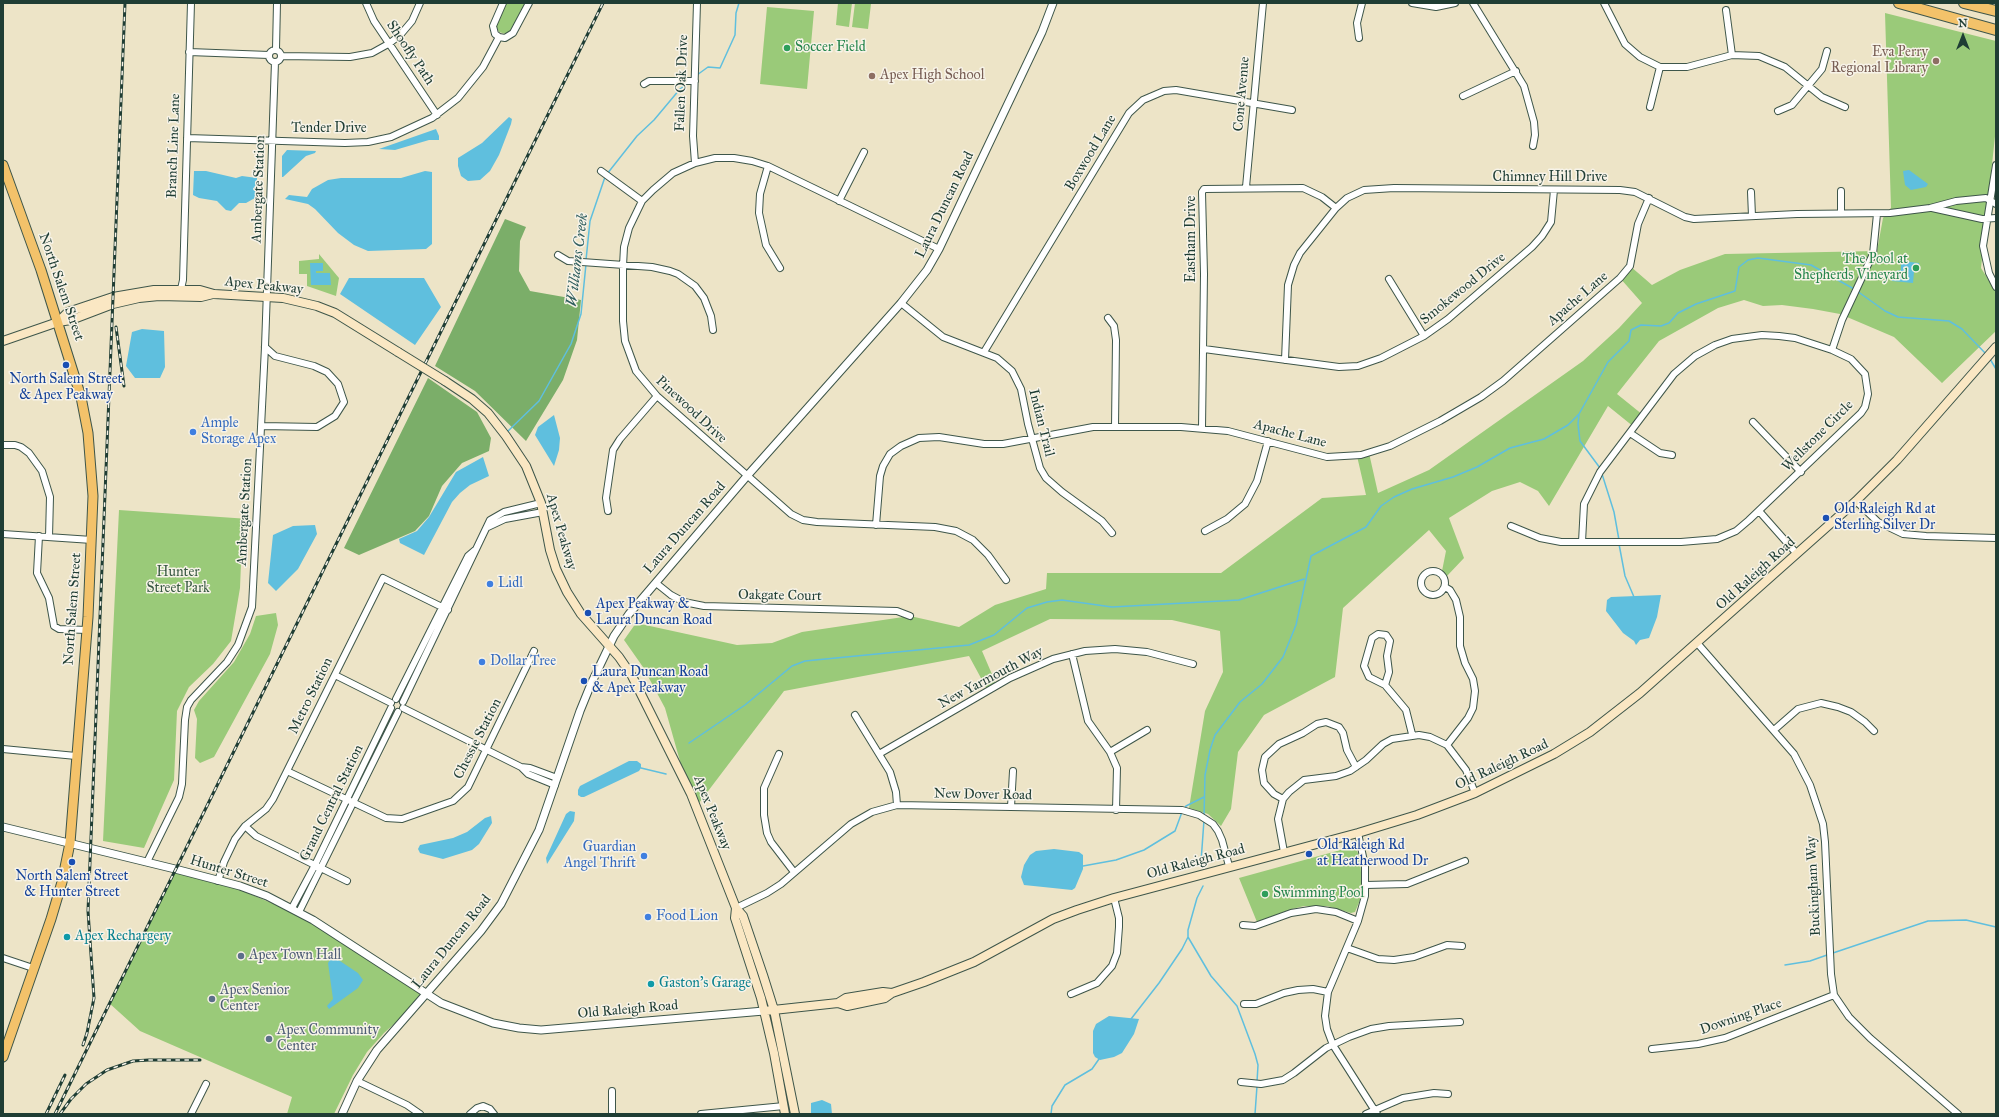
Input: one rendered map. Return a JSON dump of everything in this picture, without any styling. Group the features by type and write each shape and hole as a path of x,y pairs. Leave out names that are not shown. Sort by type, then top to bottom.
{"highway":[{"path":"1899,3 1996,30"},
{"path":"1964,3 1996,11"},
{"path":"1937,13 1996,24"}],"main road":[{"name":"North Salem Street","path":"3,165 7,188 41,270 81,397 88,433 93,486 92,540 87,630 70,843 62,882 3,1058"},
{"name":"Apex Peakway","path":"58,322 68,312 113,297 143,291 181,289 200,290 214,294 267,296 299,300 335,312 472,399 496,422 526,466 542,507 550,550 561,581 581,614 609,646 632,676 668,745 691,794 736,908 743,916 774,1010 795,1114"},
{"name":"Apex Peakway","path":"3,340 58,322 71,320 113,304 139,298 160,296 202,297 214,294"},
{"name":"Old Raleigh Road","path":"764,1011 838,1003 846,998 883,992 892,993 974,962 1053,919 1114,898 1229,866 1358,833 1436,809 1514,775 1578,741 1622,709 1698,644 1856,501 1897,460 1996,347"},
{"name":"Apex Peakway","path":"736,908 735,918 764,1011 777,1064 784,1110"}],"street":[{"name":"Branch Line Lane","path":"181,289 183,280 191,3"},
{"path":"276,49 277,3"},
{"name":"Shoofly Path","path":"366,3 371,16 437,114"},
{"path":"282,56 350,57 372,53 390,43 401,34 412,21 420,3"},
{"path":"503,3 493,26 495,34 499,37 510,36 513,33 529,3"},
{"name":"Fallen Oak Drive","path":"695,163 693,136 697,3"},
{"name":"Laura Duncan Road","path":"342,1114 357,1081 377,1050 481,931 502,904 534,841 580,711 609,646 629,614 747,476 901,303 927,270 939,249 1042,32 1053,3"},
{"name":"Cone Avenue","path":"1246,187 1263,3"},
{"path":"1359,38 1357,23 1362,3"},
{"path":"1412,3 1436,7 1455,3"},
{"path":"1473,3 1516,71 1527,95 1532,112 1535,135 1533,146"},
{"path":"1604,3 1625,44 1640,57 1660,67 1687,67 1732,55 1759,56 1777,62 1798,76 1822,97 1845,107"},
{"path":"1726,10 1732,55"},
{"name":"Tender Drive","path":"187,138 345,143 368,142 401,133 437,114 466,89 490,56 499,37"},
{"path":"269,55 270,51 276,49"},
{"path":"276,49 281,52 282,56"},
{"path":"1778,111 1792,105 1822,69 1827,51"},
{"path":"189,52 269,55"},
{"path":"269,55 270,59 275,62 280,60 282,56"},
{"name":"Ambergate Station","path":"147,862 179,797 182,784 187,707 191,700 227,662 238,645 252,607 262,426 275,62"},
{"path":"1650,107 1660,67"},
{"path":"1463,96 1516,71"},
{"path":"644,84 649,81 695,80"},
{"name":"Boxwood Lane","path":"984,352 1125,120 1136,106 1154,94 1176,90 1292,110"},
{"path":"840,201 864,152"},
{"name":"Pinewood Drive","path":"939,249 768,166 744,159 734,158 715,158 695,163 667,178 642,201 629,228 624,248 623,266 623,331 627,351 636,371 657,396 782,507 803,520 934,527 956,531 973,540 988,555 1006,580"},
{"path":"1996,165 1993,202 1986,219 1983,242 1988,273 1996,287"},
{"path":"768,166 760,194 759,213 766,245 780,268"},
{"path":"601,171 642,201"},
{"name":"Eastham Drive","path":"1202,428 1204,349 1202,192 1204,189 1209,188 1303,188 1322,196 1336,208"},
{"name":"Chimney Hill Drive","path":"1285,360 1286,300 1290,274 1300,253 1336,208 1356,193 1376,188 1620,190 1635,192 1685,217 1694,218 1841,213 1877,214 1930,208 1956,201 1986,198 1993,202"},
{"name":"Smokewood Drive","path":"1204,349 1339,367 1358,366 1381,358 1424,336 1458,312 1542,236 1551,222 1554,190"},
{"path":"1841,191 1841,213"},
{"path":"1751,192 1752,216"},
{"name":"Apache Lane","path":"876,525 880,476 883,466 890,454 909,441 929,436 984,444 1003,444 1093,428 1202,428 1228,431 1327,457 1361,455 1390,446 1440,421 1481,397 1503,381 1626,272 1630,266 1641,216 1649,198"},
{"name":"Chimney Hill Drive","path":"1930,208 1986,219 1996,218"},
{"path":"1832,350 1842,320 1873,254 1877,214"},
{"path":"558,255 568,261 661,268 670,271 688,281 704,298 711,316 713,330"},
{"path":"1389,279 1424,336"},
{"name":"Indian Trail","path":"901,303 943,337 984,352 997,358 1005,364 1017,380 1021,389 1038,464 1046,478 1062,492 1102,521 1112,533"},
{"path":"1108,318 1114,326 1116,340 1115,427"},
{"name":"Wellstone Circle","path":"1511,526 1545,539 1561,542 1582,542 1687,542 1717,539 1736,531 1801,472 1861,413 1867,400 1868,381 1862,369 1851,359 1832,350 1795,338 1779,336 1750,337 1715,345 1695,356 1674,374 1600,472 1587,496 1582,517 1582,542"},
{"path":"262,426 317,427 335,416 344,402 338,384 327,372 314,366 280,358 265,347"},
{"path":"608,511 606,498 613,450 620,438 657,396"},
{"path":"1753,422 1801,472"},
{"path":"1630,433 1660,453 1672,455"},
{"path":"1205,531 1227,519 1245,504 1256,482 1268,441"},
{"path":"3,445 15,445 21,447 28,453 42,471 50,497 49,537"},
{"path":"1856,501 1878,522 1903,534 1996,538"},
{"name":"Grand Central Station","path":"299,912 322,868 349,802 393,703 473,558 475,550 488,527 490,520 504,512 542,507"},
{"path":"1759,511 1797,554"},
{"path":"3,534 92,540"},
{"path":"39,536 37,573 49,598 54,626 59,629 87,630"},
{"name":"Metro Station","path":"218,881 228,853 235,839 245,826 270,805 383,578 445,609"},
{"name":"Oakgate Court","path":"656,583 671,595 684,602 704,606 897,610 910,616"},
{"path":"1444,587 1450,590 1456,600 1460,617 1460,646 1475,690 1471,713 1447,745"},
{"name":"Grand Central Station","path":"292,908 401,708 445,609"},
{"path":"1385,685 1389,672 1387,656 1390,641 1386,636 1378,634 1372,638 1364,666 1369,677 1385,685 1406,710 1412,734"},
{"name":"Buckingham Way","path":"1698,644 1794,754 1803,770 1818,806 1823,824 1826,852 1831,974 1834,995 1849,1017 1866,1034 1958,1114"},
{"name":"New Yarmouth Way","path":"879,754 1029,668 1053,658 1103,649 1127,649 1171,657 1193,664"},
{"name":"Chessie Station","path":"287,771 379,816 394,819 402,819 459,798 468,787 487,750 534,651"},
{"path":"1072,654 1088,721 1110,752 1117,768 1116,810"},
{"path":"335,675 521,767 530,768 556,781"},
{"path":"393,703 393,711 401,708"},
{"path":"1774,730 1798,709 1821,703 1851,712 1865,722 1874,731"},
{"path":"855,715 890,772 896,792 897,805"},
{"path":"1283,799 1274,794 1264,783 1262,770 1265,757 1279,744 1303,733 1317,724 1326,722 1339,727 1343,733 1350,756 1356,767"},
{"path":"1110,752 1147,730"},
{"path":"1284,852 1278,819 1283,799 1294,787 1304,780 1340,775 1356,767 1383,744 1392,739 1412,734 1430,737 1447,745 1462,764 1475,792"},
{"path":"3,749 76,756"},
{"path":"779,754 764,788 764,816 767,833 771,842 794,872"},
{"path":"1011,807 1013,771"},
{"name":"New Dover Road","path":"736,908 767,893 851,824 872,812 897,805 1182,810 1199,815 1213,824 1218,831 1229,866"},
{"path":"245,826 256,836 347,881"},
{"name":"Hunter Street","path":"3,827 147,862 255,891 299,912 426,995"},
{"path":"1358,833 1364,858 1366,885 1358,921 1328,992 1326,1022 1333,1045 1376,1112"},
{"path":"1366,885 1407,884 1465,861"},
{"path":"1071,994 1097,982 1108,972 1115,959 1119,918 1114,898"},
{"path":"1243,925 1255,926 1291,913 1316,909 1336,912 1358,921"},
{"path":"1347,948 1378,959 1394,960 1414,957 1447,945 1462,946"},
{"path":"3,958 33,968"},
{"path":"1244,1004 1256,1004 1284,993 1298,990 1313,989 1328,992"},
{"name":"Old Raleigh Road","path":"426,995 446,1006 493,1023 541,1030 764,1011"},
{"name":"Downing Place","path":"1652,1049 1698,1044 1726,1038 1834,995"},
{"path":"1241,1082 1261,1084 1283,1080 1326,1048 1354,1035 1380,1028 1460,1022"},
{"path":"357,1081 407,1105 420,1114"},
{"path":"192,1114 206,1084"},
{"path":"612,1092 612,1114"},
{"path":"1366,1114 1376,1112 1395,1100 1412,1096 1448,1094"},
{"path":"470,1114 477,1108 484,1106 490,1109 494,1114"},
{"path":"701,1114 784,1110"}],"green space":[{"path":"506,3 526,3 513,30 506,34 499,32 496,26"},
{"path":"838,3 852,3 849,27 836,25"},
{"path":"855,3 871,4 868,29 852,27"},
{"name":"Soccer Field","path":"767,7 814,11 807,89 760,84"},
{"path":"1885,13 1996,41 1996,127 1981,268 1996,292 1996,331 1942,383 1894,337 1840,314 1813,309 1782,305 1763,306 1744,300 1718,308 1659,341 1617,394 1643,415 1634,427 1608,406 1549,506 1538,491 1520,482 1492,491 1449,518 1464,558 1447,576 1442,571 1446,551 1429,530 1343,608 1335,677 1264,715 1238,752 1231,809 1221,826 1208,814 1189,808 1205,711 1223,672 1220,631 1172,620 1050,619 982,651 997,686 988,691 969,656 784,691 696,807 687,786 665,708 643,667 624,640 636,623 737,645 772,643 802,632 910,616 959,627 995,605 1046,589 1047,573 1221,573 1322,498 1366,495 1357,456 1369,453 1378,493 1429,470 1583,361 1619,328 1642,303 1620,278 1630,266 1652,285 1680,270 1725,254 1877,251 1883,218 1891,208"},
{"path":"505,219 526,227 520,241 519,271 530,291 581,300 577,340 563,380 526,441 475,391 435,366"},
{"path":"319,254 339,278 336,296 307,286 307,274 299,274 299,261 319,259"},
{"path":"428,378 477,412 491,438 489,451 462,463 442,486 429,516 415,531 359,555 344,548"},
{"name":"Hunter Street Park","path":"119,510 249,519 246,551 241,563 240,588 231,641 213,664 189,687 177,711 174,780 144,848 103,841"},
{"path":"276,613 278,625 270,654 214,757 200,763 195,758 197,719 194,710 199,701 234,662 250,634 256,616"},
{"path":"1355,846 1360,858 1362,887 1360,900 1355,912 1351,913 1327,906 1304,906 1257,922 1239,878"},
{"path":"174,871 238,889 300,915 426,995 384,1033 367,1052 353,1075 334,1114 287,1114 292,1097 140,1031 109,1003"}],"water":[{"path":"509,117 512,119 511,124 499,155 490,171 480,180 468,181 461,176 458,166 458,158 482,143"},
{"path":"436,129 439,140 429,140 395,150 379,149"},
{"path":"287,150 316,151 315,153 306,156 282,177 282,156"},
{"path":"1909,170 1928,184 1926,187 1911,190 1905,185 1903,171"},
{"path":"194,171 206,171 236,178 242,176 257,178 255,198 246,203 239,203 231,211 226,210 217,201 199,198 193,195"},
{"path":"425,171 432,172 432,244 426,249 368,251 354,245 338,233 315,209 308,204 285,199 289,195 307,197 312,189 328,180 341,178 401,178"},
{"path":"1901,261 1919,263 1920,270 1914,272 1913,283 1892,281 1891,272 1901,270"},
{"path":"310,263 323,263 323,271 316,271 316,273 330,273 331,285 311,285"},
{"path":"349,278 424,278 441,307 415,345 340,294"},
{"path":"142,329 164,331 165,367 160,378 135,378 126,366 132,332"},
{"path":"554,415 560,438 559,450 554,466 535,435 538,427"},
{"path":"483,457 489,476 470,485 452,502 424,555 400,543 399,539 417,531 429,517 456,472"},
{"path":"315,525 317,534 298,569 276,591 268,583 273,535 293,526"},
{"path":"1661,595 1657,617 1649,638 1640,640 1636,645 1634,641 1623,633 1606,611 1607,600 1611,597"},
{"path":"629,761 637,761 641,764 639,771 584,797 578,795 580,786"},
{"path":"570,811 575,812 574,821 547,864 546,858 566,814"},
{"path":"491,816 492,823 479,844 472,850 443,859 420,853 418,849 420,845 453,838 467,832 485,818"},
{"path":"1054,849 1079,852 1083,855 1083,869 1075,888 1072,890 1024,885 1021,877 1024,865 1030,855 1036,851"},
{"path":"337,959 358,973 363,980 358,988 329,1009 327,1006 333,999 328,963 330,960"},
{"path":"1109,1016 1139,1019 1134,1034 1122,1053 1114,1057 1100,1060 1095,1057 1093,1053 1093,1031 1096,1024"},
{"path":"822,1100 831,1104 832,1114 811,1114 811,1103"}],"waterway":[{"name":"Williams Creek","path":"697,75 708,67 720,68 735,35 736,13 739,3"},
{"name":"Williams Creek","path":"607,174 637,136 654,120 680,89 688,83"},
{"name":"Williams Creek","path":"586,260 590,221 605,177"},
{"path":"1204,816 1205,775 1210,750 1215,735 1240,702 1262,684 1283,657 1296,625 1311,556 1366,527 1381,506 1394,497 1412,489 1453,477 1477,467 1510,448 1544,439 1568,425 1579,414 1608,362 1629,341 1631,330 1641,325 1661,326 1669,323 1678,313 1696,304 1735,291 1739,267 1748,260 1758,258 1811,265 1854,289"},
{"name":"Williams Creek","path":"507,432 539,401 571,344 581,314 586,264"},
{"path":"1857,291 1885,311 1898,317 1949,321 1962,329 1986,354"},
{"path":"1990,359 1996,369"},
{"path":"1579,414 1578,424 1580,441 1600,468"},
{"path":"1602,474 1614,512 1619,540"},
{"path":"1619,544 1625,576 1634,597"},
{"path":"689,743 745,705 792,666 805,661 969,645 994,635 1027,608 1047,602 1062,600 1112,607 1239,600 1304,579"},
{"path":"641,768 666,774"},
{"path":"1184,809 1186,806 1204,797"},
{"path":"1083,866 1116,860 1144,850 1175,831 1182,812"},
{"path":"1201,862 1204,820"},
{"path":"1203,886 1197,898 1188,930 1188,937 1211,976 1237,1006 1258,1065 1257,1082"},
{"path":"1833,953 1928,921 1966,920 1996,927"},
{"path":"1131,1019 1159,983 1182,949 1188,937"},
{"path":"1785,965 1810,961 1827,955"},
{"path":"1051,1114 1052,1106 1065,1085 1092,1069 1099,1059"},
{"path":"1255,1114 1257,1086"}],"railway":[{"path":"83,1045 94,998 88,911 125,3"},
{"path":"55,1114 603,3"},
{"path":"116,327 124,386"},
{"path":"60,1114 71,1099 86,1084 107,1070 133,1061 200,1060"},
{"path":"46,1114 65,1075"}],"place":[{"name":"Soccer Field","path":"787,48"},
{"name":"Eva Perry Regional Library","path":"1936,61"},
{"name":"Apex High School","path":"872,76"},
{"name":"The Pool at Shepherds Vineyard","path":"1916,268"},
{"name":"North Salem Street & Apex Peakway","path":"66,365"},
{"name":"Ample Storage Apex","path":"193,432"},
{"name":"Old Raleigh Rd at Sterling Silver Dr","path":"1826,518"},
{"name":"Lidl","path":"490,584"},
{"name":"Apex Peakway & Laura Duncan Road","path":"588,613"},
{"name":"Dollar Tree","path":"482,662"},
{"name":"Laura Duncan Road & Apex Peakway","path":"584,681"},
{"name":"Old Raleigh Rd at Heatherwood Dr","path":"1309,854"},
{"name":"Guardian Angel Thrift","path":"644,856"},
{"name":"North Salem Street & Hunter Street","path":"72,862"},
{"name":"Swimming Pool","path":"1265,894"},
{"name":"Food Lion","path":"648,917"},
{"name":"Apex Rechargery","path":"67,937"},
{"name":"Apex Town Hall","path":"241,956"},
{"name":"Gaston's Garage","path":"651,984"},
{"name":"Apex Senior Center","path":"212,999"},
{"name":"Apex Community Center","path":"269,1039"}]}
